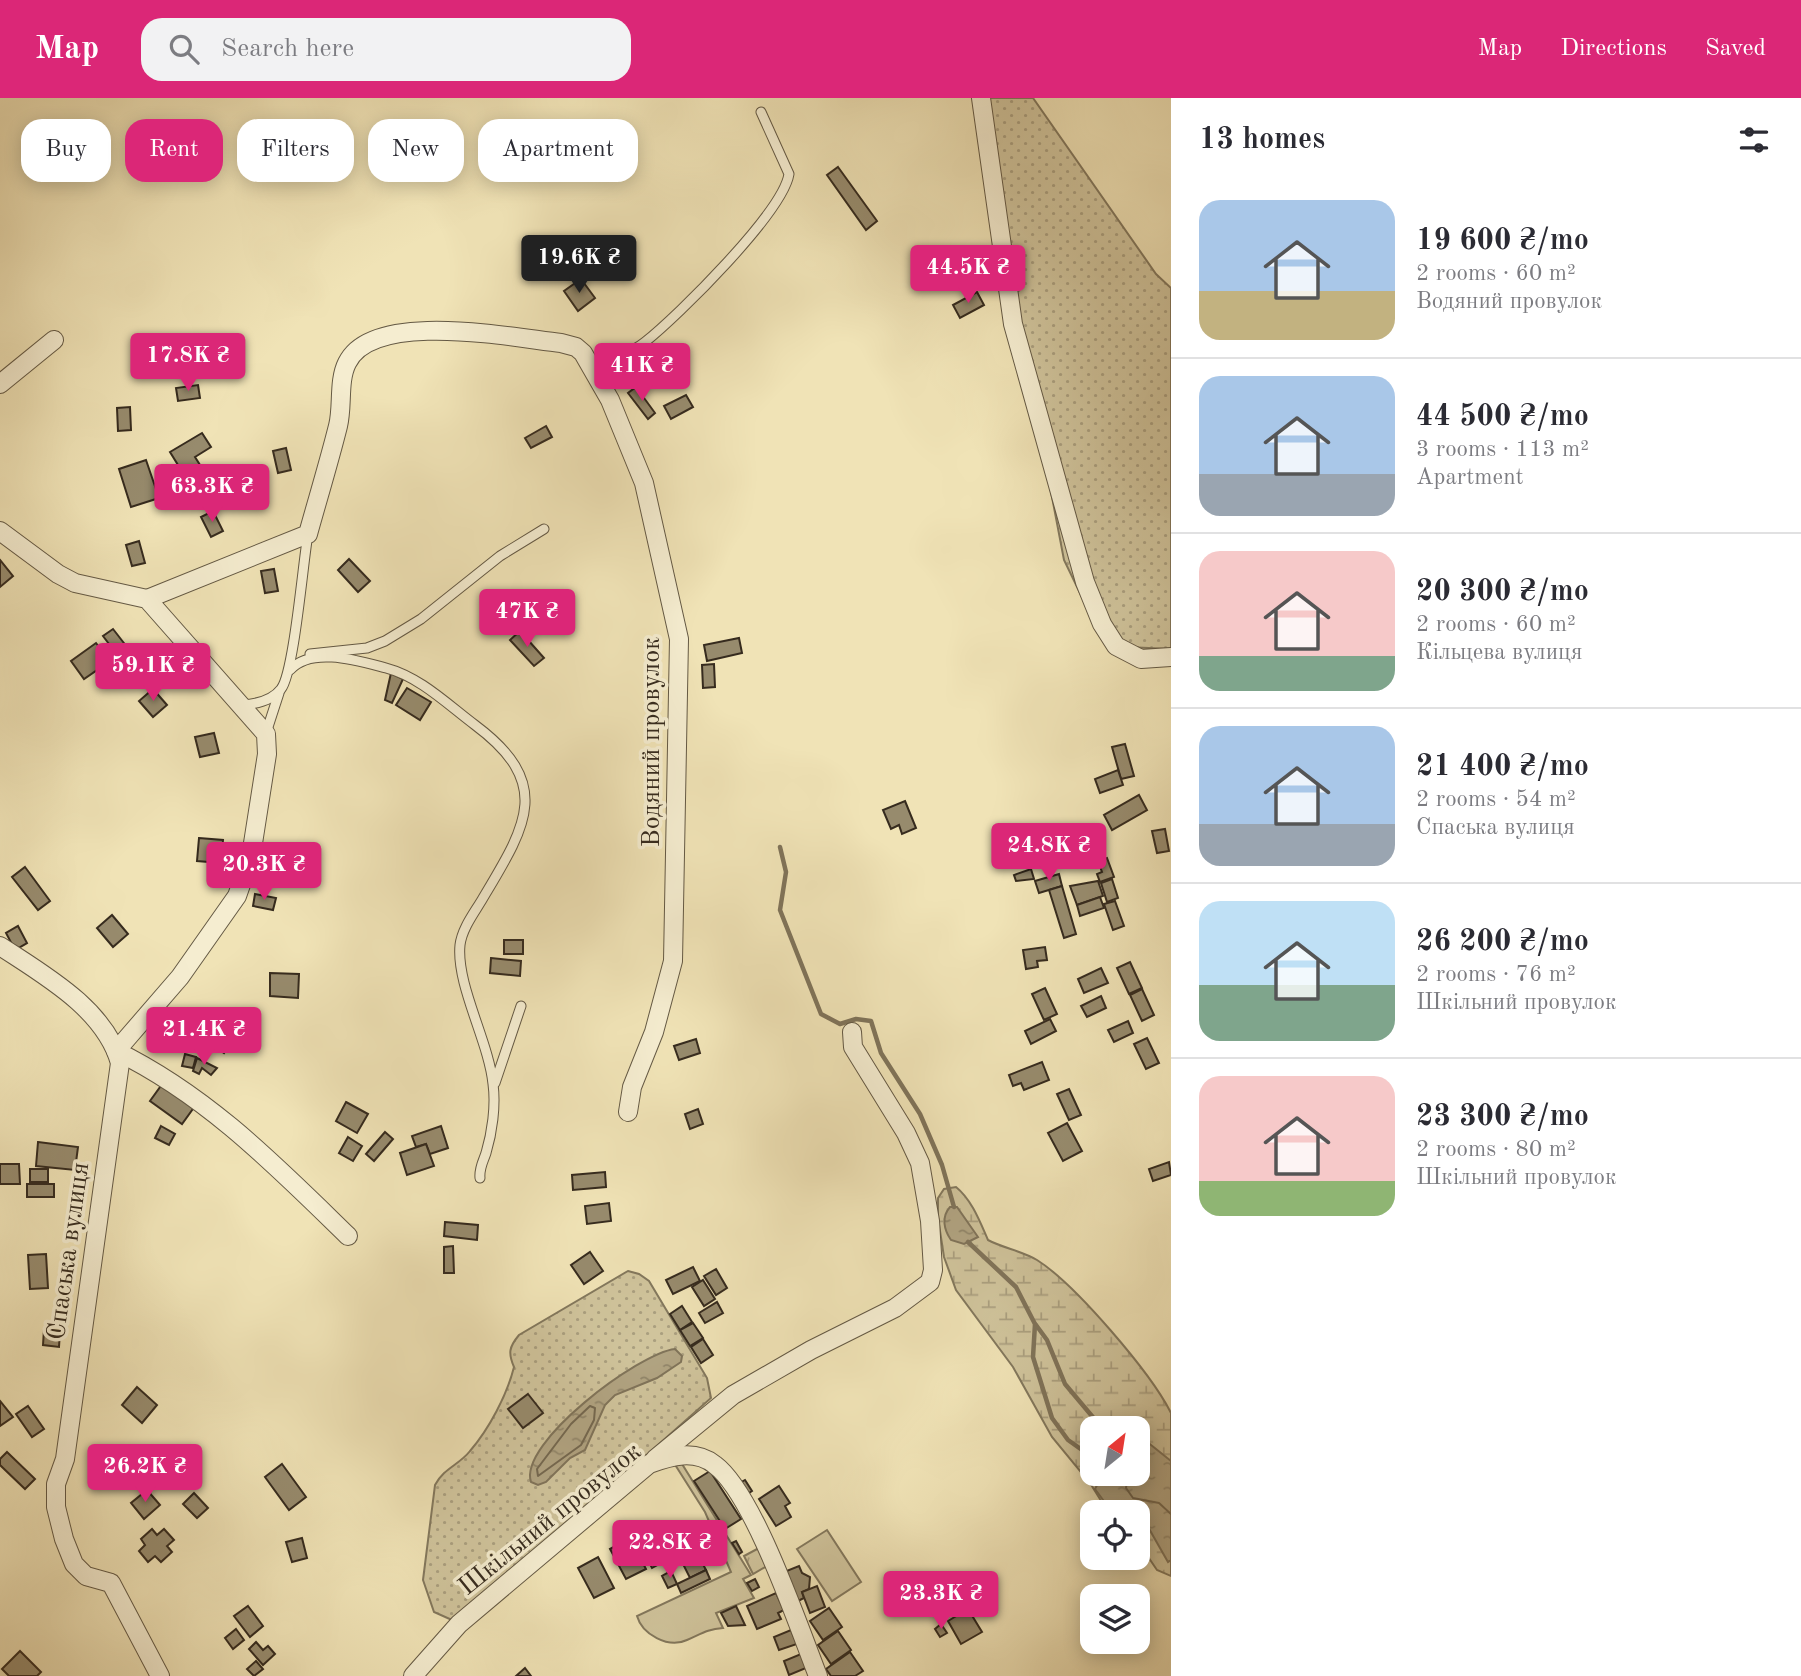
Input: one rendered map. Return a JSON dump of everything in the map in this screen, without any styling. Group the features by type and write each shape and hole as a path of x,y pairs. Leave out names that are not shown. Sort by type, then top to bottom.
{"street":[{"path":"981,98 1013,324 1085,582 1108,636 1116,646 1141,659 1171,657"},
{"name":"Водяний провулок","path":"308,534 339,423 346,366 366,345 391,336 436,329 571,345 583,353 590,363 621,424 644,483 679,639 673,961 657,1020 632,1087 628,1112"},
{"path":"0,384 54,340"},
{"path":"0,531 58,574 75,583 147,599 308,534"},
{"path":"116,1051 180,977 237,896 251,856 267,754 266,734 147,599"},
{"path":"0,946 67,992 116,1051 158,1071 206,1104 247,1139 348,1236"},
{"path":"649,1464 733,1395 811,1350 895,1308 930,1282 933,1270 930,1221 920,1163 906,1133 853,1047 852,1032"},
{"name":"Спаська вулиця","path":"116,1051 120,1082 110,1122 65,1459 56,1484 56,1507 74,1564 86,1576 111,1583 160,1676"},
{"name":"Шкільний провулок","path":"413,1676 459,1624 649,1464 672,1456 686,1455 714,1464 725,1474 769,1552 818,1676"}],"lane":[{"path":"590,363 606,361 643,344 699,293 781,198 789,174 761,112"},
{"path":"266,734 279,691 297,662 310,654 368,648 385,641 421,619 500,556 544,529"},
{"path":"290,670 308,534"},
{"path":"297,662 315,657 345,660 406,675 480,728 522,773 526,803 515,838 460,943 467,989 490,1059 494,1088 491,1129 480,1178"},
{"path":"242,705 263,702 279,691"},
{"path":"494,1088 521,1006"}],"green space":[{"path":"976,98 1033,98 1156,274 1171,288 1171,649 1126,647 1095,624 1064,560"},
{"path":"956,1187 967,1198 988,1240 1025,1254 1053,1272 1111,1330 1161,1396 1171,1413 1171,1576 1157,1570 1150,1560 1150,1500 1101,1500 1092,1486 1150,1486 1150,1416 1080,1416 1080,1471 1052,1437 1013,1367 956,1290 944,1257 938,1198 944,1189"},
{"path":"628,1271 649,1281 707,1378 711,1398 581,1513 452,1620 434,1612 423,1580 435,1485 443,1474 470,1451 484,1433 507,1389 514,1367 510,1354 513,1343 519,1335"},
{"path":"674,1463 682,1464 751,1575 743,1579 754,1598 716,1613 723,1628 672,1643 650,1634 637,1616 731,1572 705,1512"},
{"path":"827,1530 861,1582 832,1601 797,1549"},
{"path":"759,1548 767,1566 753,1574 744,1556"}],"water":[{"path":"950,1207 957,1207 978,1237 964,1244 951,1240 944,1224"},
{"path":"675,1349 682,1356 681,1362 657,1378 615,1395 605,1405 585,1450 570,1458 546,1482 538,1485 531,1482 532,1465 543,1445 561,1424 585,1402 635,1366"},
{"path":"1150,1444 1171,1461 1171,1560 1168,1562 1150,1530 1150,1500 1103,1500 1095,1489 1097,1486 1150,1486"}],"building":[{"path":"838,167 877,221 866,230 827,175"},
{"path":"581,279 595,298 578,311 564,291"},
{"path":"977,292 984,305 960,318 953,305"},
{"path":"655,353 663,362 641,382 633,374"},
{"path":"198,385 200,398 178,401 176,388"},
{"path":"636,387 655,413 648,419 628,393"},
{"path":"686,395 693,407 671,419 664,406"},
{"path":"130,407 131,430 118,431 117,408"},
{"path":"546,426 552,437 531,448 525,438"},
{"path":"202,433 211,447 195,457 212,484 196,494 170,452"},
{"path":"286,448 291,470 278,473 273,451"},
{"path":"146,460 159,498 131,507 119,469"},
{"path":"213,511 223,531 211,537 201,517"},
{"path":"139,541 145,563 132,566 126,545"},
{"path":"349,559 370,581 358,592 338,570"},
{"path":"0,560 13,576 0,587"},
{"path":"274,569 278,591 265,593 261,571"},
{"path":"113,629 141,665 131,673 103,636"},
{"path":"520,631 544,658 534,666 510,640"},
{"path":"739,638 742,653 707,661 704,645"},
{"path":"96,643 110,661 84,679 71,661"},
{"path":"714,664 715,687 703,688 702,665"},
{"path":"391,673 403,679 392,703 385,700"},
{"path":"407,688 431,702 420,720 396,705"},
{"path":"153,689 167,705 153,717 139,701"},
{"path":"214,733 219,753 200,757 195,737"},
{"path":"1125,744 1134,776 1121,779 1112,747"},
{"path":"1118,770 1123,785 1100,793 1095,779"},
{"path":"1139,795 1147,810 1112,830 1104,815"},
{"path":"905,801 916,828 902,834 899,825 891,829 883,810"},
{"path":"1165,829 1169,851 1157,853 1152,831"},
{"path":"199,838 223,840 221,863 197,861"},
{"path":"308,857 313,878 302,881 297,860"},
{"path":"1107,858 1114,877 1100,882 1097,874 1102,872 1098,861"},
{"path":"25,867 50,901 38,910 12,877"},
{"path":"1031,869 1034,879 1016,881 1014,875"},
{"path":"1059,874 1062,886 1039,893 1035,881"},
{"path":"1112,879 1118,898 1107,902 1101,883"},
{"path":"1098,881 1103,896 1077,905 1070,886"},
{"path":"1062,886 1076,934 1064,938 1049,890"},
{"path":"255,894 276,898 273,910 253,906"},
{"path":"1100,897 1104,908 1080,916 1077,905"},
{"path":"1115,901 1124,926 1113,930 1104,904"},
{"path":"112,915 128,934 113,947 97,928"},
{"path":"18,926 27,943 15,950 6,933"},
{"path":"504,940 523,940 523,954 504,954"},
{"path":"1045,947 1047,960 1037,961 1038,967 1026,969 1023,950"},
{"path":"491,958 521,961 520,976 490,973"},
{"path":"1130,962 1142,988 1129,994 1117,968"},
{"path":"1101,968 1108,983 1084,993 1078,979"},
{"path":"270,973 299,974 298,998 270,996"},
{"path":"1045,988 1057,1014 1044,1020 1032,994"},
{"path":"1142,989 1154,1015 1142,1021 1130,995"},
{"path":"1101,996 1106,1008 1087,1017 1081,1006"},
{"path":"189,1012 232,1042 224,1053 201,1036 194,1046 185,1041 192,1031 182,1023"},
{"path":"173,1017 182,1021 175,1036 166,1032"},
{"path":"1050,1019 1056,1031 1031,1044 1025,1031"},
{"path":"1128,1021 1133,1033 1114,1042 1108,1030"},
{"path":"1147,1038 1159,1063 1146,1069 1134,1044"},
{"path":"696,1039 700,1053 679,1060 674,1046"},
{"path":"185,1054 196,1057 193,1068 182,1066"},
{"path":"197,1058 217,1068 211,1075 202,1068 199,1074 193,1071"},
{"path":"1042,1062 1049,1080 1024,1090 1021,1083 1013,1086 1009,1075"},
{"path":"163,1083 195,1106 182,1124 150,1101"},
{"path":"1069,1089 1081,1115 1069,1120 1057,1094"},
{"path":"346,1102 368,1114 357,1133 336,1121"},
{"path":"698,1109 703,1124 690,1129 685,1114"},
{"path":"1067,1123 1082,1151 1063,1161 1048,1133"},
{"path":"161,1126 175,1134 169,1145 155,1138"},
{"path":"441,1126 448,1148 430,1154 426,1144 416,1147 412,1136"},
{"path":"385,1132 393,1139 374,1161 366,1154"},
{"path":"348,1137 362,1146 353,1161 339,1153"},
{"path":"38,1142 78,1147 75,1170 36,1166"},
{"path":"426,1144 434,1166 407,1175 400,1153"},
{"path":"1169,1162 1171,1175 1153,1181 1149,1169"},
{"path":"0,1164 19,1164 20,1184 0,1184"},
{"path":"30,1169 48,1169 48,1182 30,1182"},
{"path":"605,1172 606,1187 573,1190 572,1175"},
{"path":"27,1184 54,1184 54,1197 27,1197"},
{"path":"609,1203 611,1221 587,1224 585,1206"},
{"path":"445,1222 478,1225 477,1240 444,1236"},
{"path":"453,1246 454,1273 444,1273 444,1247"},
{"path":"590,1252 603,1271 584,1284 571,1265"},
{"path":"46,1254 48,1288 30,1289 28,1255"},
{"path":"693,1267 700,1281 673,1294 666,1280"},
{"path":"716,1269 727,1288 716,1295 704,1276"},
{"path":"703,1280 715,1299 704,1306 692,1287"},
{"path":"717,1302 723,1313 705,1323 699,1313"},
{"path":"682,1306 692,1322 680,1330 670,1314"},
{"path":"693,1323 703,1338 690,1346 680,1330"},
{"path":"44,1329 60,1331 59,1347 43,1345"},
{"path":"703,1339 713,1355 701,1363 691,1347"},
{"path":"137,1387 157,1405 142,1423 122,1405"},
{"path":"528,1394 543,1413 523,1428 508,1409"},
{"path":"0,1401 13,1417 0,1426"},
{"path":"28,1406 44,1429 32,1437 16,1414"},
{"path":"7,1452 35,1479 25,1489 0,1465 0,1459"},
{"path":"109,1457 118,1471 103,1481 94,1466"},
{"path":"282,1464 306,1497 289,1510 265,1477"},
{"path":"710,1471 741,1519 725,1529 694,1481"},
{"path":"745,1480 752,1491 743,1497 736,1485"},
{"path":"779,1486 790,1503 785,1506 791,1517 776,1526 759,1499"},
{"path":"147,1490 160,1505 144,1519 131,1503"},
{"path":"194,1493 208,1508 197,1518 183,1504"},
{"path":"152,1529 157,1535 164,1529 174,1540 167,1546 172,1552 161,1562 155,1556 148,1562 139,1551 145,1545 141,1539"},
{"path":"302,1538 307,1558 292,1562 286,1542"},
{"path":"630,1538 646,1569 626,1579 610,1549"},
{"path":"648,1538 661,1563 652,1568 639,1543"},
{"path":"691,1541 706,1570 690,1578 676,1550"},
{"path":"736,1541 742,1552 739,1554 732,1543"},
{"path":"598,1557 614,1588 594,1598 578,1568"},
{"path":"799,1566 802,1573 810,1577 809,1589 802,1592 804,1598 796,1602 784,1572"},
{"path":"706,1570 710,1579 681,1593 677,1584"},
{"path":"671,1571 677,1584 668,1588 662,1576"},
{"path":"755,1579 759,1587 752,1591 747,1583"},
{"path":"817,1586 825,1607 810,1613 802,1592"},
{"path":"776,1593 784,1610 778,1613 781,1619 757,1629 747,1606"},
{"path":"248,1606 263,1626 250,1637 234,1616"},
{"path":"736,1606 745,1625 728,1626 721,1613"},
{"path":"829,1608 842,1627 823,1640 810,1621"},
{"path":"968,1609 982,1632 961,1644 948,1621"},
{"path":"941,1624 947,1633 940,1637 935,1629"},
{"path":"236,1629 244,1640 233,1649 225,1638"},
{"path":"791,1630 797,1644 779,1650 774,1637"},
{"path":"838,1631 851,1650 831,1664 818,1645"},
{"path":"256,1642 263,1650 268,1646 275,1654 263,1665 249,1649"},
{"path":"20,1651 41,1672 37,1676 9,1676 2,1669"},
{"path":"850,1652 863,1671 855,1676 831,1676 826,1669"},
{"path":"801,1654 806,1668 789,1675 784,1661"},
{"path":"256,1661 263,1669 254,1676 247,1669"},
{"path":"525,1668 531,1676 516,1676"}],"waterway":[{"path":"780,847 786,872 780,910 821,1014 840,1024 856,1019 871,1021 881,1053 920,1114 942,1165 954,1207"},
{"path":"968,1242 1016,1287 1035,1324 1033,1357 1052,1418 1068,1440 1080,1448"},
{"path":"1036,1325 1047,1340 1065,1384 1092,1416"}]}
